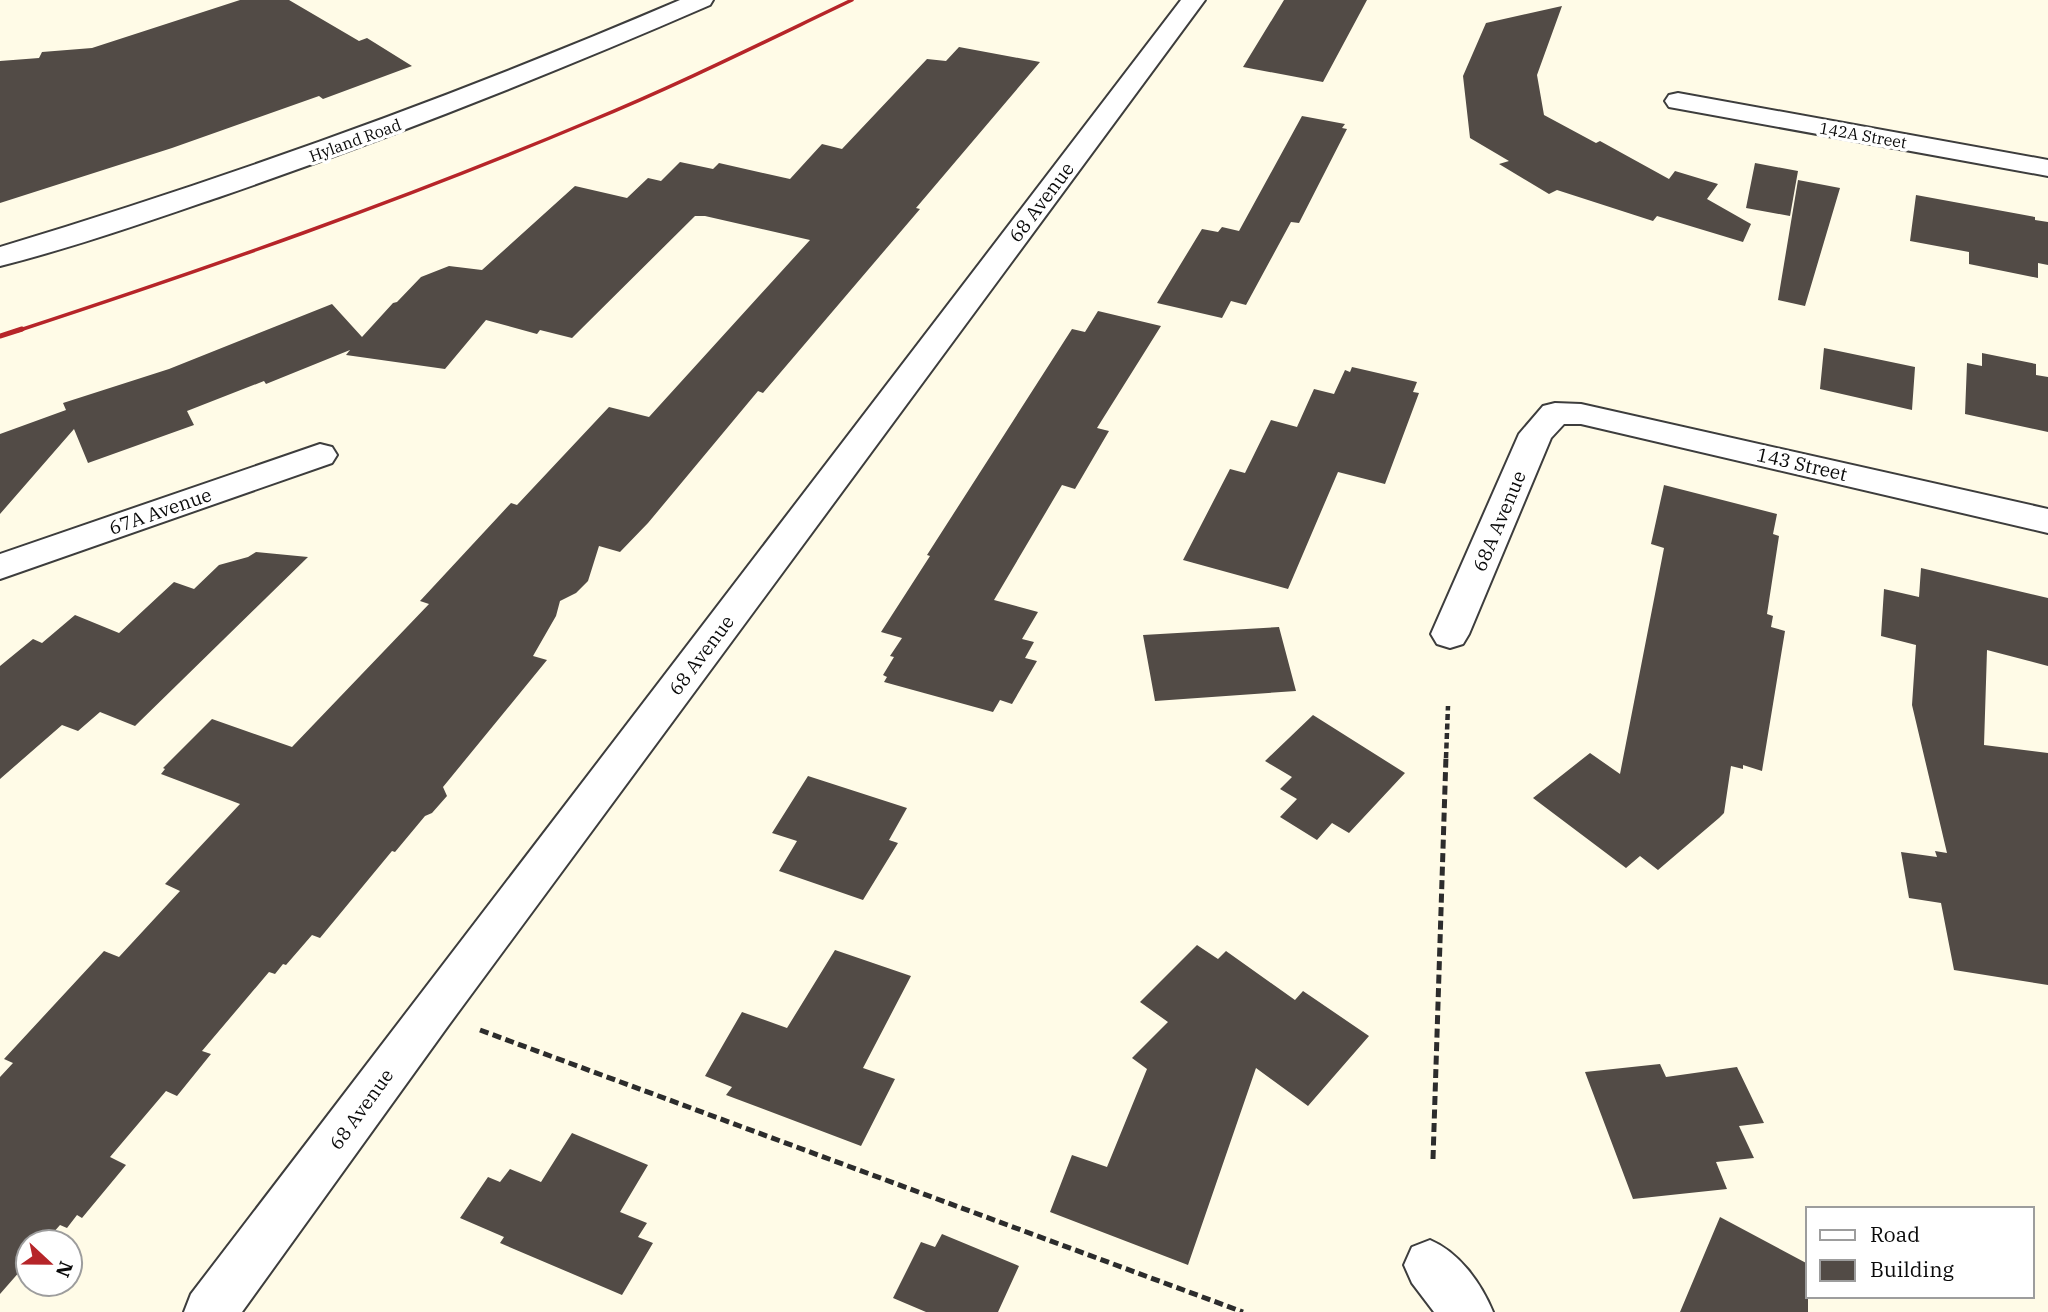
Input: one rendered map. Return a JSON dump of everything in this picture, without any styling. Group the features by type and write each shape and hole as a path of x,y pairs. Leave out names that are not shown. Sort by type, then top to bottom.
{"street":[{"name":"Hyland Road","path":"0,257 102,226 352,141 541,69 701,0"},
{"name":"68 Avenue","path":"210,1312 1193,0"},
{"name":"142A Street","path":"1678,101 2048,168"},
{"name":"143 Street","path":"1555,412 1581,414 2048,521"},
{"name":"68A Avenue","path":"1450,634 1536,434 1555,412"},
{"name":"67A Avenue","path":"0,567 320,455"},
{"path":"1430,1265 1468,1312"}],"path":[{"path":"1433,1159 1448,706"},
{"path":"476,1028 1243,1312"}],"building":[{"path":"240,0 289,0 359,41 367,38 412,66 323,99 319,96 172,148 0,203 0,61 39,58 42,52 92,48"},
{"path":"1284,0 1367,0 1323,82 1243,67"},
{"path":"1562,6 1537,75 1544,115 1596,143 1600,141 1669,179 1675,171 1718,184 1707,199 1751,224 1743,242 1657,216 1653,221 1557,190 1549,194 1499,164 1509,161 1470,138 1463,76 1486,23"},
{"path":"959,47 1040,62 916,208 920,209 763,393 758,391 648,523 620,552 599,546 588,581 576,593 560,601 556,616 533,656 547,660 443,787 447,796 432,813 425,816 395,852 392,851 320,938 312,935 286,965 283,964 275,974 269,972 202,1051 211,1054 177,1096 166,1091 110,1157 126,1165 82,1218 77,1215 67,1228 60,1225 57,1228 14,1228 14,1278 0,1294 0,1077 13,1063 4,1059 104,951 119,957 180,891 165,884 240,804 161,774 165,769 163,768 212,719 292,747 429,604 420,601 511,503 517,505 609,407 649,417 810,240 695,216 572,338 540,330 537,334 486,320 445,369 346,355 350,350 266,384 264,381 187,411 194,425 88,463 74,429 0,514 0,434 66,410 63,403 169,369 332,304 362,337 421,277 449,266 482,270 575,186 627,198 648,178 661,181 680,162 713,169 719,163 790,179 822,144 842,149 927,59 946,61"},
{"path":"1302,116 1345,124 1342,128 1347,129 1299,223 1291,222 1246,305 1231,301 1222,318 1157,303 1202,229 1218,232 1222,227 1239,231"},
{"path":"1755,163 1798,171 1790,216 1746,208"},
{"path":"1798,180 1840,188 1805,306 1778,300"},
{"path":"1916,195 2035,217 2035,220 2048,222 2048,265 2038,263 2038,278 1969,264 1969,252 1910,241"},
{"path":"1098,311 1161,326 1097,428 1109,431 1075,489 1062,485 994,600 1038,612 1022,639 1034,642 1025,658 1037,661 1012,704 1000,700 993,712 884,682 887,677 883,675 894,657 890,656 902,638 881,632 930,556 927,555 1072,329 1085,332"},
{"path":"1824,348 1915,367 1912,410 1820,389"},
{"path":"1982,353 2036,364 2036,375 2048,377 2048,432 1965,414 1967,363 1982,366"},
{"path":"1352,367 1417,382 1413,392 1419,393 1385,484 1338,472 1288,589 1183,560 1230,469 1245,473 1271,420 1297,427 1314,389 1334,394 1345,370 1350,372"},
{"path":"1664,485 1777,514 1773,534 1779,536 1767,614 1773,616 1771,627 1785,631 1762,771 1743,765 1743,769 1731,766 1724,813 1658,870 1640,856 1626,868 1533,798 1590,753 1620,774 1664,548 1651,544"},
{"path":"256,552 308,557 135,726 100,712 78,731 62,725 0,779 0,666 33,639 42,643 75,615 119,633 174,582 194,589 219,565"},
{"path":"1921,568 2048,598 2048,666 1987,650 1984,745 2048,753 2048,985 1954,970 1941,903 1909,898 1901,852 1937,857 1935,851 1947,853 1912,705 1916,645 1881,636 1884,589 1919,597"},
{"path":"1279,627 1296,691 1155,701 1143,635"},
{"path":"1313,715 1405,773 1349,833 1332,823 1317,840 1280,817 1297,799 1280,789 1292,777 1265,761"},
{"path":"808,776 907,808 889,840 898,843 863,900 779,871 797,841 772,833"},
{"path":"1197,945 1218,959 1226,951 1295,1000 1303,991 1369,1036 1308,1106 1256,1068 1188,1265 1050,1212 1072,1155 1107,1167 1147,1069 1132,1058 1168,1022 1140,1002"},
{"path":"835,950 911,976 863,1068 895,1079 861,1146 726,1095 732,1087 705,1076 742,1012 787,1028"},
{"path":"1660,1064 1666,1077 1737,1067 1764,1123 1739,1126 1754,1158 1716,1162 1727,1189 1633,1199 1585,1072"},
{"path":"572,1133 648,1165 620,1212 647,1223 638,1237 653,1243 622,1295 500,1243 504,1237 460,1218 488,1177 500,1182 510,1169 541,1182"},
{"path":"1720,1217 1806,1263 1808,1312 1680,1312"},
{"path":"942,1234 1019,1266 998,1312 926,1312 893,1298 921,1242 935,1247"}],"railway":[{"path":"17,331 304,232 518,151 622,108 852,0"},
{"path":"0,336 22,329"}]}
